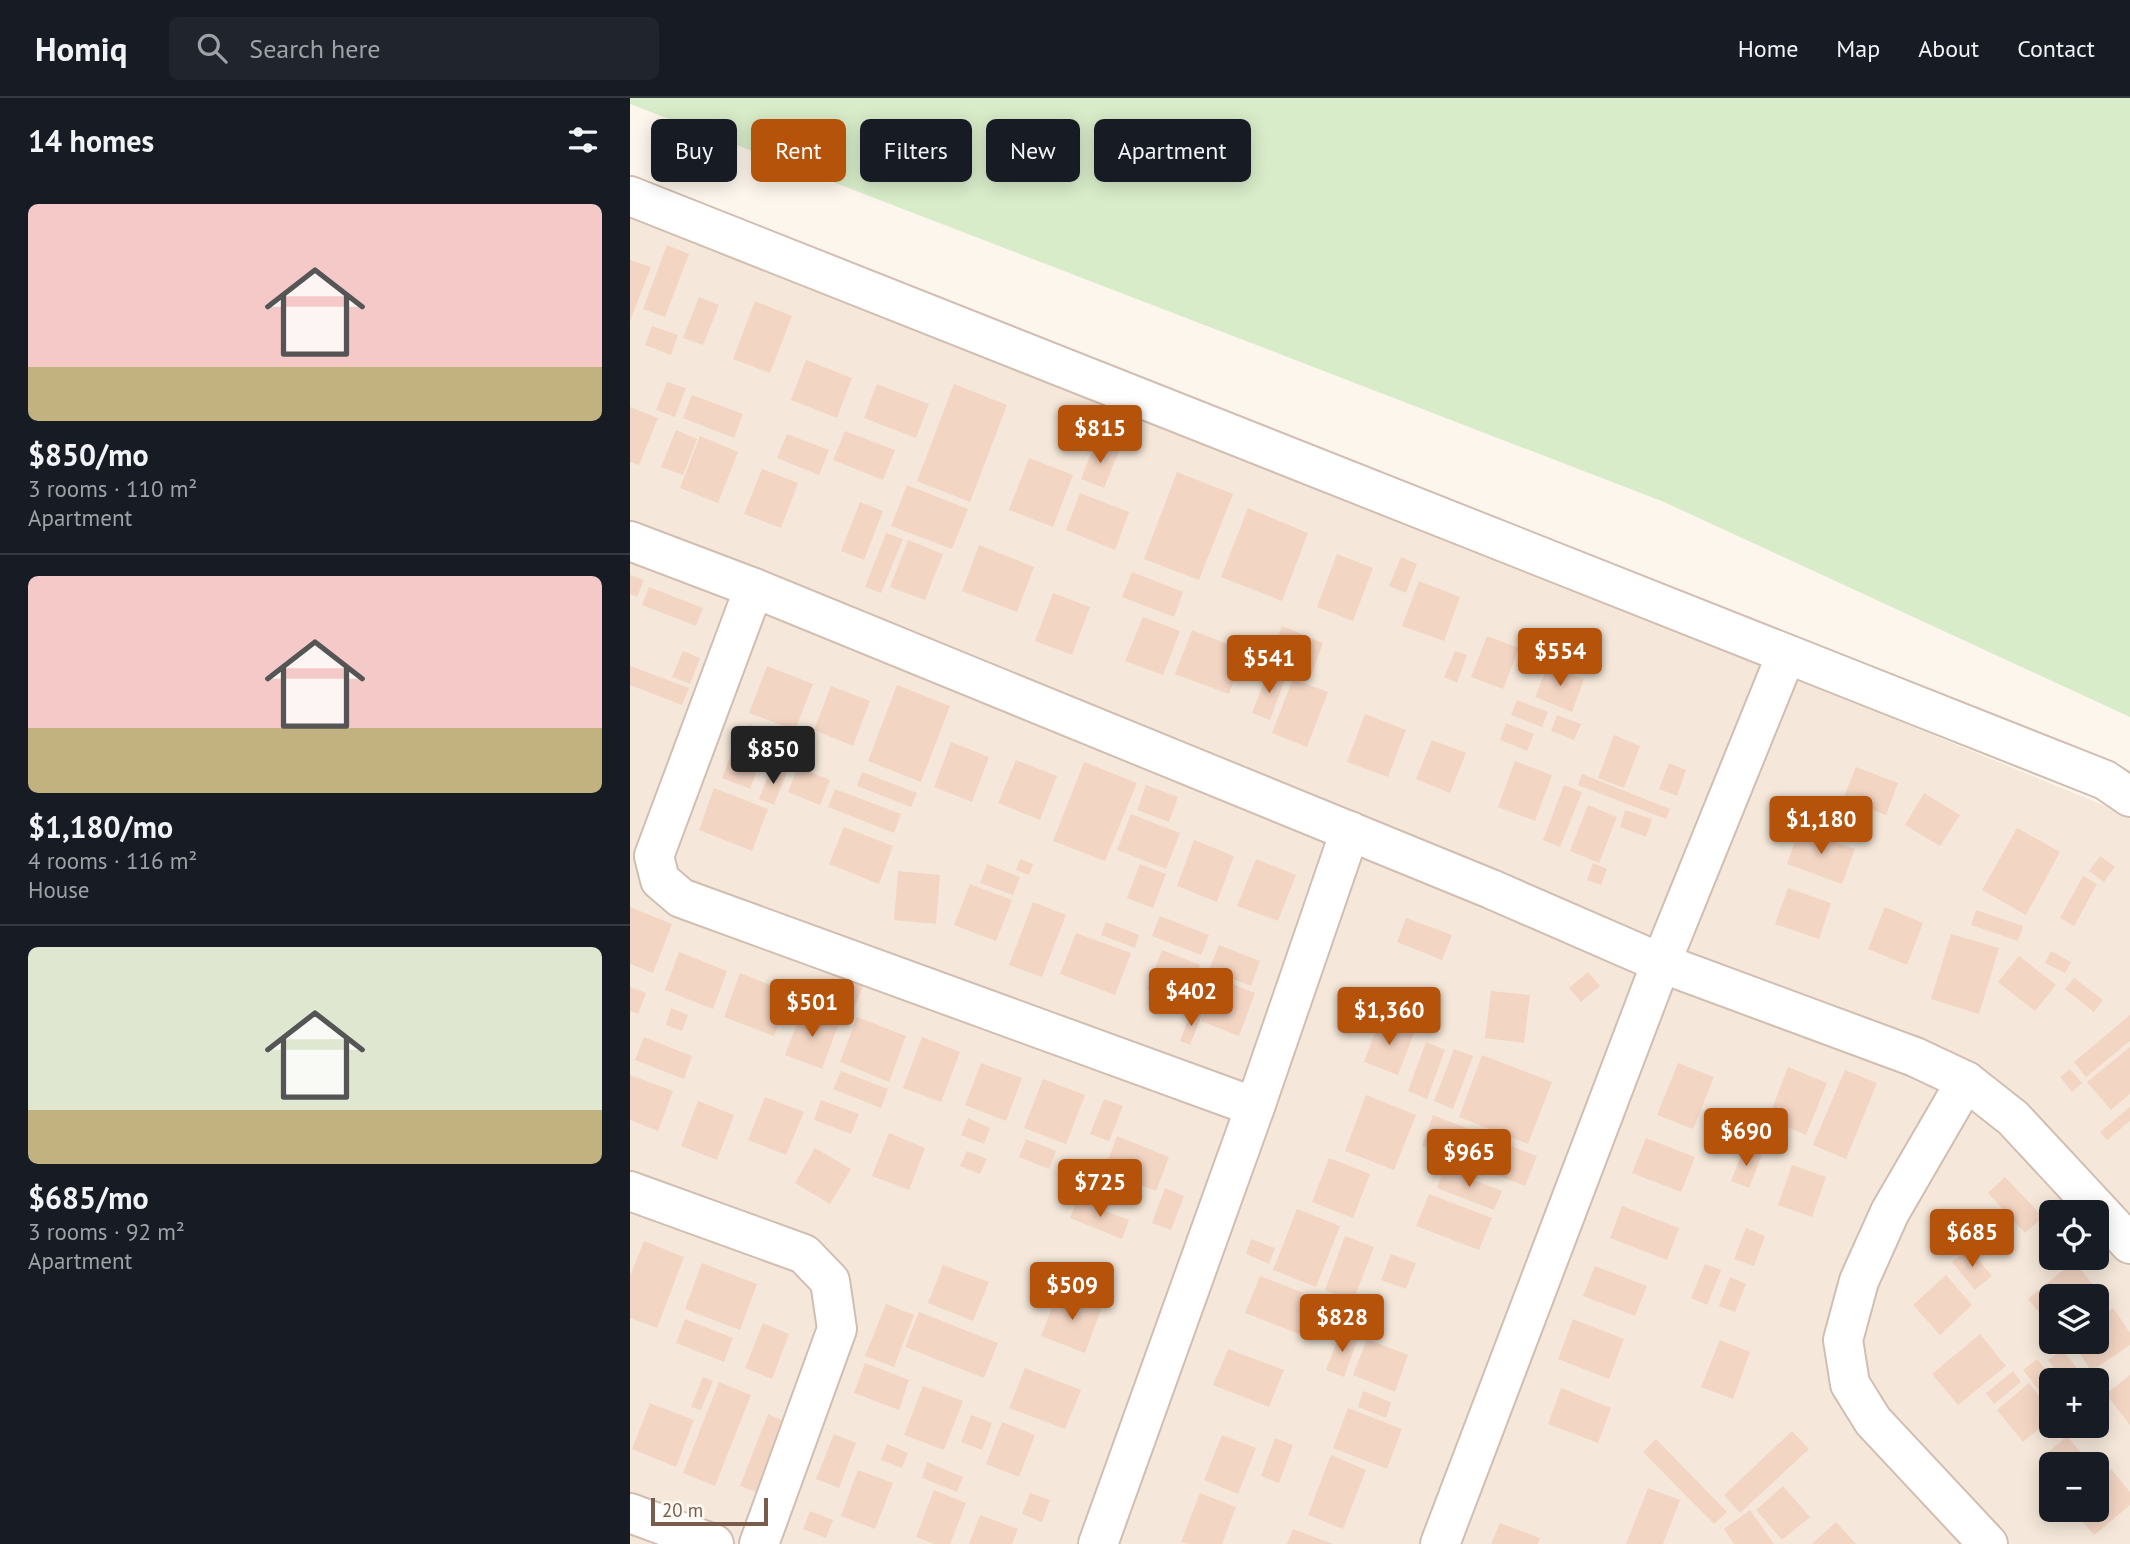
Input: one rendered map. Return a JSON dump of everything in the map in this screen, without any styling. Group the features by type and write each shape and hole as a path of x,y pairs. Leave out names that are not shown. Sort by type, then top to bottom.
{"street":[{"path":"630,196 2105,780 2130,797"},
{"path":"630,541 754,588 1350,831 1661,963 1915,1056 1966,1081 2013,1118 2130,1244"},
{"path":"754,588 654,856 660,880 681,898 1255,1107"},
{"path":"1440,1544 1661,963 1786,655"},
{"path":"1098,1544 1255,1107 1350,831"},
{"path":"1966,1081 1890,1212 1859,1281 1843,1340 1850,1384 1873,1421 1988,1544"},
{"path":"630,1191 804,1254 830,1281 837,1329 759,1544"},
{"path":"630,1513 714,1544"}],"shaded area":[{"path":"630,200 2130,816 2130,1544 630,1544"}],"green space":[{"path":"630,98 2130,98 2130,717 1664,502 833,182 846,182 846,119 751,119 751,151 737,145 737,119 669,119 630,104"}],"building":[{"path":"667,245 689,254 665,317 643,309"},
{"path":"630,260 651,267 630,321"},
{"path":"699,297 719,305 703,345 683,338"},
{"path":"755,301 792,316 770,373 733,359"},
{"path":"652,326 678,335 671,355 645,345"},
{"path":"806,360 852,378 837,418 791,400"},
{"path":"667,382 686,388 675,417 656,410"},
{"path":"877,384 929,404 916,438 864,418"},
{"path":"954,384 1007,405 970,502 917,481"},
{"path":"692,395 743,414 734,438 683,418"},
{"path":"630,407 658,418 639,465 630,462"},
{"path":"676,430 697,439 683,475 661,467"},
{"path":"845,431 895,450 883,480 833,460"},
{"path":"787,434 829,450 819,475 777,458"},
{"path":"700,436 738,452 718,503 680,488"},
{"path":"1096,441 1119,451 1104,488 1081,479"},
{"path":"1029,458 1073,475 1053,527 1009,510"},
{"path":"762,469 798,483 781,528 744,514"},
{"path":"1177,472 1233,494 1199,580 1144,559"},
{"path":"907,485 968,509 952,549 891,526"},
{"path":"1080,493 1129,512 1115,550 1066,530"},
{"path":"860,502 883,511 864,560 841,551"},
{"path":"1248,508 1308,533 1282,601 1221,577"},
{"path":"886,533 903,539 881,593 865,587"},
{"path":"908,540 943,554 925,600 890,587"},
{"path":"979,545 1034,567 1017,612 962,591"},
{"path":"1337,554 1373,568 1353,621 1317,607"},
{"path":"1401,557 1417,564 1406,593 1389,586"},
{"path":"1132,572 1183,592 1174,617 1122,597"},
{"path":"630,575 644,580 637,597 630,594"},
{"path":"1419,581 1460,597 1444,641 1402,626"},
{"path":"649,587 703,608 696,626 642,605"},
{"path":"1053,593 1090,607 1072,655 1035,641"},
{"path":"1143,617 1180,631 1163,675 1125,661"},
{"path":"1282,626 1323,643 1311,675 1270,659"},
{"path":"1192,630 1245,651 1229,694 1175,674"},
{"path":"1487,636 1519,648 1503,689 1471,677"},
{"path":"683,651 700,658 690,684 672,677"},
{"path":"1455,651 1467,655 1457,683 1444,677"},
{"path":"1548,665 1584,679 1572,712 1535,697"},
{"path":"630,666 689,688 682,705 630,685"},
{"path":"767,666 813,684 795,730 749,713"},
{"path":"1269,670 1286,677 1270,720 1252,713"},
{"path":"1293,679 1328,692 1307,747 1272,733"},
{"path":"897,685 950,706 921,782 868,761"},
{"path":"831,686 870,701 853,746 814,730"},
{"path":"1517,700 1548,712 1542,727 1511,715"},
{"path":"1365,714 1406,730 1388,777 1347,762"},
{"path":"1557,715 1581,724 1574,740 1551,731"},
{"path":"1506,723 1534,734 1527,751 1500,740"},
{"path":"749,724 771,733 764,753 741,744"},
{"path":"1614,735 1640,746 1624,788 1598,778"},
{"path":"1432,740 1466,753 1450,793 1416,779"},
{"path":"951,742 989,757 972,802 934,787"},
{"path":"734,747 762,758 750,789 722,778"},
{"path":"1016,760 1057,776 1040,820 998,803"},
{"path":"1515,761 1552,775 1535,821 1498,807"},
{"path":"1084,762 1137,783 1105,861 1053,841"},
{"path":"1669,763 1686,770 1677,796 1659,789"},
{"path":"772,766 787,772 774,805 759,799"},
{"path":"798,767 830,780 820,805 788,792"},
{"path":"1856,767 1898,783 1886,815 1843,799"},
{"path":"862,772 917,793 911,807 857,786"},
{"path":"1582,774 1670,809 1666,819 1578,785"},
{"path":"1146,785 1178,797 1169,822 1137,810"},
{"path":"1564,785 1582,792 1560,847 1543,840"},
{"path":"714,788 768,809 752,851 699,830"},
{"path":"835,789 901,814 894,833 828,807"},
{"path":"1924,793 1960,815 1940,846 1905,825"},
{"path":"1588,805 1617,817 1599,863 1570,851"},
{"path":"1625,810 1652,819 1646,837 1620,827"},
{"path":"1131,814 1180,833 1166,869 1117,850"},
{"path":"844,827 893,846 879,884 829,864"},
{"path":"2017,828 2060,852 2026,915 1982,890"},
{"path":"1799,829 1855,849 1842,884 1787,864"},
{"path":"1194,840 1234,856 1217,902 1177,886"},
{"path":"2100,856 2115,867 2104,882 2089,871"},
{"path":"1020,859 1033,864 1029,875 1016,870"},
{"path":"1256,859 1296,875 1278,921 1237,906"},
{"path":"1593,863 1607,869 1601,885 1587,880"},
{"path":"987,864 1020,877 1013,895 980,883"},
{"path":"1140,864 1166,874 1153,908 1127,898"},
{"path":"898,871 940,875 936,924 894,920"},
{"path":"2083,876 2097,884 2074,926 2060,918"},
{"path":"970,884 1012,900 996,941 954,925"},
{"path":"1788,888 1831,903 1819,939 1775,924"},
{"path":"1033,902 1066,915 1042,977 1009,965"},
{"path":"630,907 672,924 653,973 630,964"},
{"path":"1885,907 1923,923 1907,965 1868,949"},
{"path":"1976,910 2023,926 2018,941 1971,925"},
{"path":"1160,916 1209,935 1201,955 1152,936"},
{"path":"1406,918 1452,935 1442,960 1397,942"},
{"path":"1106,922 1139,935 1135,948 1101,935"},
{"path":"1076,933 1131,953 1115,995 1060,974"},
{"path":"1951,934 1999,948 1979,1014 1931,999"},
{"path":"1219,945 1260,961 1251,986 1209,970"},
{"path":"1162,950 1200,965 1185,1004 1147,989"},
{"path":"2051,951 2071,962 2065,973 2045,963"},
{"path":"679,952 727,971 713,1009 665,990"},
{"path":"2019,956 2056,985 2035,1011 1998,982"},
{"path":"1588,972 1600,986 1581,1002 1569,988"},
{"path":"740,973 790,993 774,1036 724,1017"},
{"path":"843,978 863,986 850,1017 830,1010"},
{"path":"1217,978 1255,993 1239,1036 1201,1021"},
{"path":"2074,978 2103,1000 2094,1012 2065,989"},
{"path":"630,987 646,993 638,1014 630,1011"},
{"path":"1491,991 1530,995 1524,1043 1485,1038"},
{"path":"671,1008 688,1015 682,1031 666,1025"},
{"path":"803,1009 839,1023 822,1069 785,1055"},
{"path":"1192,1011 1202,1015 1190,1045 1180,1041"},
{"path":"2130,1015 2130,1041 2086,1077 2074,1062"},
{"path":"857,1017 906,1036 889,1082 840,1062"},
{"path":"1380,1019 1414,1033 1398,1075 1364,1062"},
{"path":"644,1037 692,1056 684,1079 635,1060"},
{"path":"922,1037 960,1052 941,1102 903,1088"},
{"path":"1426,1042 1445,1050 1427,1099 1408,1091"},
{"path":"2130,1047 2130,1094 2111,1110 2087,1082"},
{"path":"1454,1049 1473,1056 1453,1109 1434,1101"},
{"path":"1482,1055 1552,1082 1528,1144 1459,1117"},
{"path":"981,1063 1022,1078 1006,1121 965,1105"},
{"path":"1678,1063 1714,1077 1693,1129 1657,1115"},
{"path":"1788,1067 1827,1083 1806,1135 1768,1119"},
{"path":"2070,1069 2082,1083 2072,1092 2060,1077"},
{"path":"1845,1070 1877,1083 1846,1159 1813,1145"},
{"path":"841,1071 888,1089 881,1108 833,1089"},
{"path":"630,1075 673,1091 658,1131 630,1120"},
{"path":"1043,1079 1085,1095 1066,1144 1024,1128"},
{"path":"1366,1095 1416,1115 1394,1170 1345,1151"},
{"path":"765,1097 804,1112 786,1155 748,1140"},
{"path":"1104,1099 1123,1106 1109,1141 1090,1134"},
{"path":"821,1100 859,1114 851,1134 814,1120"},
{"path":"698,1101 734,1115 717,1160 681,1146"},
{"path":"2130,1107 2130,1121 2107,1140 2100,1132"},
{"path":"1744,1114 1774,1126 1769,1140 1739,1128"},
{"path":"1433,1115 1537,1156 1525,1186 1422,1146"},
{"path":"968,1118 990,1128 984,1144 961,1135"},
{"path":"889,1133 925,1148 909,1190 872,1176"},
{"path":"1117,1136 1169,1157 1156,1191 1104,1171"},
{"path":"1646,1138 1695,1157 1681,1192 1632,1173"},
{"path":"1026,1139 1056,1151 1049,1169 1019,1157"},
{"path":"815,1148 851,1169 830,1204 795,1183"},
{"path":"1744,1148 1762,1155 1749,1188 1731,1181"},
{"path":"967,1151 987,1159 980,1174 960,1166"},
{"path":"1329,1158 1370,1174 1353,1218 1312,1202"},
{"path":"1792,1165 1826,1177 1812,1217 1778,1205"},
{"path":"1444,1168 1502,1191 1494,1210 1437,1188"},
{"path":"2005,1177 2039,1213 2039,1221 2025,1233 1988,1193"},
{"path":"1165,1188 1184,1196 1171,1230 1152,1223"},
{"path":"1429,1194 1492,1218 1479,1250 1416,1226"},
{"path":"1077,1200 1129,1220 1122,1239 1070,1218"},
{"path":"1622,1206 1679,1228 1667,1260 1610,1238"},
{"path":"1297,1209 1340,1226 1316,1287 1273,1270"},
{"path":"1746,1228 1765,1236 1754,1266 1734,1259"},
{"path":"1345,1236 1374,1247 1353,1301 1325,1290"},
{"path":"1251,1239 1275,1248 1269,1264 1246,1254"},
{"path":"644,1241 684,1257 657,1328 630,1318 630,1276"},
{"path":"1969,1249 1992,1276 1975,1290 1952,1262"},
{"path":"1391,1254 1416,1263 1406,1289 1381,1280"},
{"path":"702,1263 757,1284 740,1330 685,1309"},
{"path":"1705,1264 1721,1270 1707,1305 1691,1298"},
{"path":"943,1265 989,1282 973,1321 928,1303"},
{"path":"1595,1266 1647,1286 1635,1316 1583,1296"},
{"path":"2063,1270 2081,1270 2092,1284 2046,1284"},
{"path":"1946,1275 1972,1305 1940,1335 1913,1305"},
{"path":"1260,1276 1314,1297 1299,1334 1245,1313"},
{"path":"1730,1277 1746,1284 1735,1312 1719,1306"},
{"path":"1059,1290 1102,1307 1085,1353 1041,1336"},
{"path":"2039,1290 2039,1312 2028,1299"},
{"path":"886,1304 914,1315 894,1367 865,1356"},
{"path":"1329,1307 1344,1313 1334,1340 1318,1335"},
{"path":"2113,1308 2130,1333 2130,1345 2096,1368 2089,1368 2080,1354 2109,1354 2109,1311"},
{"path":"919,1312 998,1343 984,1378 905,1347"},
{"path":"685,1319 733,1338 724,1362 676,1343"},
{"path":"1573,1319 1624,1339 1609,1379 1558,1359"},
{"path":"763,1323 789,1334 772,1379 745,1368"},
{"path":"1341,1331 1358,1338 1344,1377 1326,1370"},
{"path":"1980,1334 2006,1366 1958,1405 1932,1374"},
{"path":"1367,1339 1408,1355 1395,1392 1353,1375"},
{"path":"1720,1340 1750,1352 1733,1399 1701,1387"},
{"path":"1228,1349 1284,1370 1269,1407 1213,1385"},
{"path":"2056,1354 2065,1354 2077,1368 2054,1368 2048,1360"},
{"path":"2037,1359 2044,1368 2039,1368 2039,1390 2023,1370"},
{"path":"865,1363 909,1380 899,1410 854,1393"},
{"path":"1025,1368 1081,1390 1065,1429 1009,1408"},
{"path":"2013,1371 2021,1382 1994,1404 1986,1393"},
{"path":"2130,1375 2130,1425 2109,1398 2109,1392"},
{"path":"703,1377 713,1381 701,1410 691,1407"},
{"path":"719,1382 751,1395 715,1486 683,1473"},
{"path":"2029,1383 2039,1396 2039,1429 2023,1442 1997,1410"},
{"path":"923,1386 963,1401 944,1450 904,1435"},
{"path":"1561,1388 1611,1408 1598,1443 1548,1424"},
{"path":"1363,1391 1391,1402 1386,1418 1358,1407"},
{"path":"650,1403 694,1420 676,1467 632,1449"},
{"path":"1348,1408 1402,1429 1387,1469 1333,1448"},
{"path":"768,1414 789,1423 761,1494 740,1486"},
{"path":"971,1415 992,1423 982,1450 961,1442"},
{"path":"1002,1422 1035,1435 1019,1477 986,1464"},
{"path":"1792,1431 1809,1449 1740,1513 1724,1495"},
{"path":"834,1434 856,1443 839,1488 816,1479"},
{"path":"1222,1435 1256,1448 1238,1494 1204,1480"},
{"path":"1275,1438 1293,1445 1279,1483 1261,1476"},
{"path":"2065,1438 2069,1438 2080,1452 2048,1452"},
{"path":"1656,1439 1727,1512 1714,1524 1643,1452"},
{"path":"887,1444 908,1453 902,1468 881,1460"},
{"path":"1331,1455 1366,1470 1343,1529 1308,1515"},
{"path":"927,1462 963,1477 957,1492 922,1478"},
{"path":"2111,1469 2130,1492 2130,1505 2094,1535 2083,1522 2109,1522"},
{"path":"858,1470 893,1483 875,1529 841,1516"},
{"path":"1783,1486 1810,1517 1782,1540 1756,1510"},
{"path":"1648,1488 1680,1500 1663,1544 1626,1544"},
{"path":"934,1490 966,1503 950,1544 934,1544 916,1537"},
{"path":"1030,1493 1050,1500 1042,1522 1022,1514"},
{"path":"1200,1493 1236,1507 1222,1544 1181,1542"},
{"path":"1750,1510 1774,1544 1734,1544 1724,1529"},
{"path":"810,1511 833,1520 826,1538 803,1529"},
{"path":"980,1515 1018,1529 1012,1544 969,1544"},
{"path":"1836,1522 1856,1544 1812,1544"},
{"path":"1500,1523 1540,1538 1538,1544 1491,1544"},
{"path":"1293,1529 1333,1544 1287,1544"}]}
